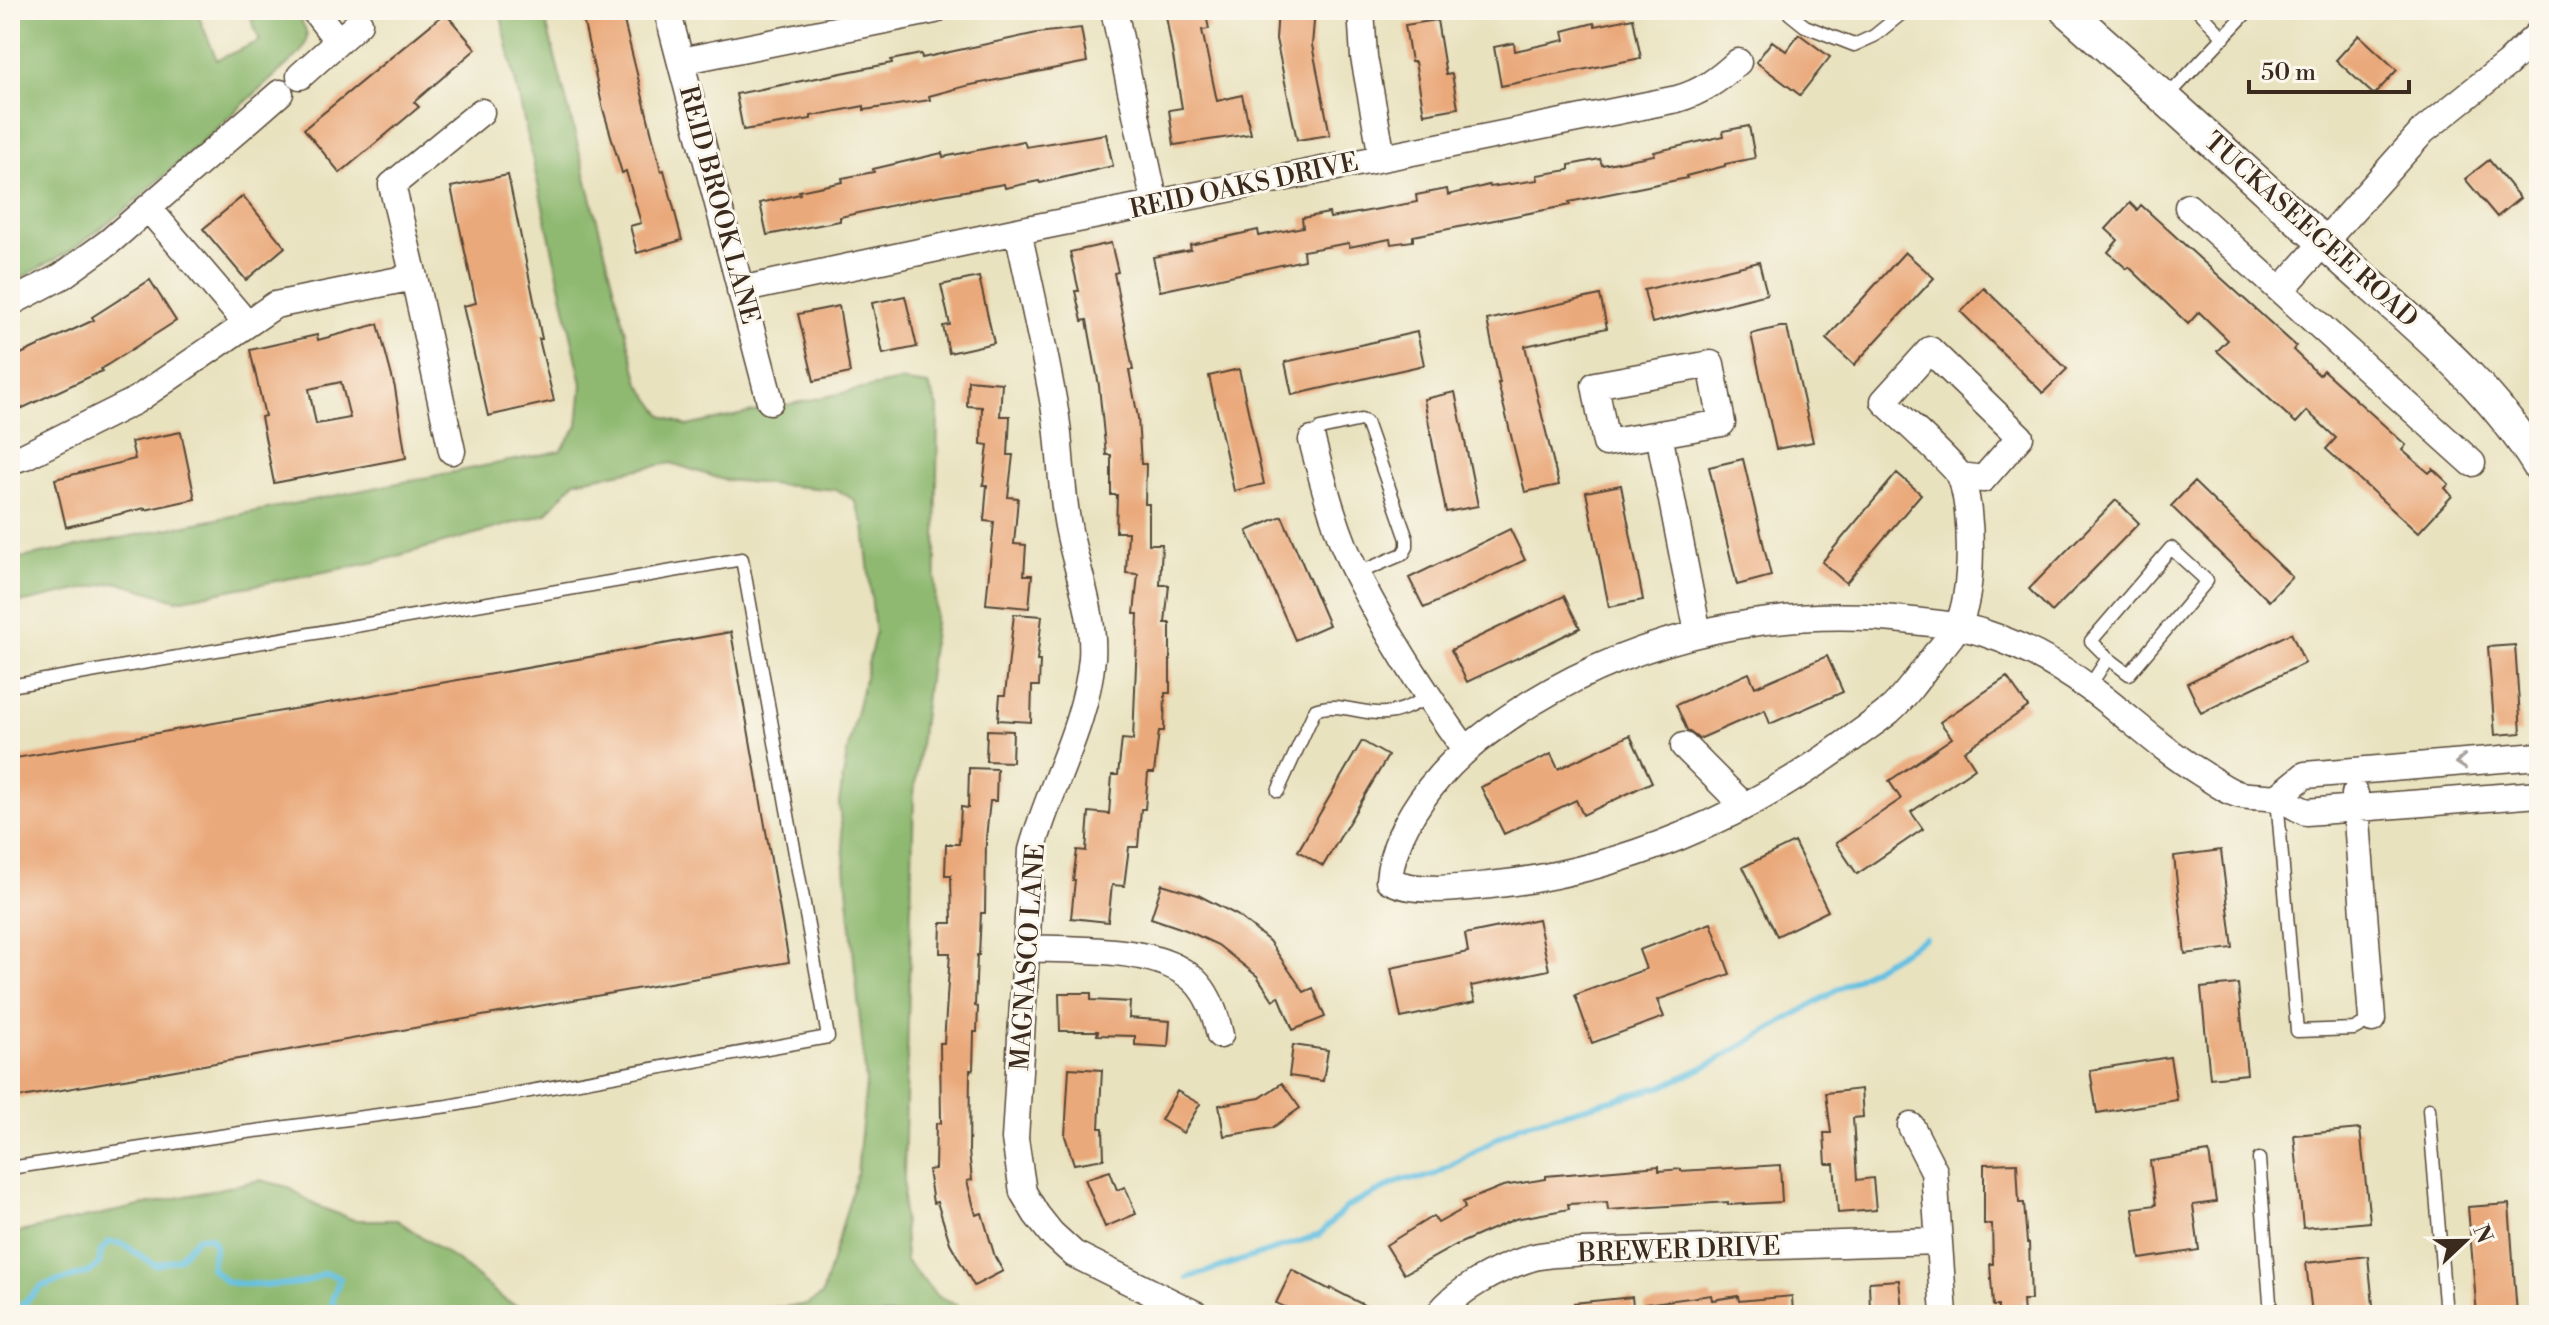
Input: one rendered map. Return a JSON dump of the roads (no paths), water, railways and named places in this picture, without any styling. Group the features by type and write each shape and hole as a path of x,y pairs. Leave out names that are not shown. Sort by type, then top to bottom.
{"street":[{"path":"314,10 338,41"},
{"name":"REID BROOK LANE","path":"667,10 770,401"},
{"path":"681,61 900,13 935,10"},
{"path":"1114,10 1155,204"},
{"path":"1361,10 1364,57 1382,157"},
{"name":"TUCKASEEGEE ROAD","path":"2066,10 2465,371 2511,425 2539,466"},
{"path":"10,303 62,276 109,242 359,23"},
{"path":"2281,290 2423,131 2507,64 2539,33"},
{"name":"REID OAKS DRIVE","path":"740,290 1677,99 1714,84 1738,62"},
{"path":"452,451 392,185 481,112"},
{"path":"2188,207 2472,463"},
{"path":"149,209 246,323"},
{"name":"MAGNASCO LANE","path":"1018,231 1056,417 1068,526 1087,609 1092,654 1080,723 1041,817 1032,850 1015,1139 1023,1192 1036,1214 1074,1254 1197,1315"},
{"path":"10,461 135,401 275,305 414,277"},
{"path":"1961,476 1983,479 2020,437 1930,350 1884,401 1961,476 1969,533 1967,601 1958,626 1889,711 1819,762 1719,819 1633,854 1571,873 1461,888 1401,887 1389,880 1391,859 1419,802 1465,749 1494,726 1556,688 1659,643 1771,621 1827,617 1895,619 1958,626 2008,642 2089,687 2170,752 2233,793 2251,798 2277,798 2306,812 2539,794"},
{"path":"1711,364 1722,423 1659,434 1606,443 1595,385 1711,364"},
{"path":"1659,434 1698,633"},
{"path":"1312,440 1329,506 1356,574 1429,697 1465,749"},
{"path":"1684,746 1744,806"},
{"path":"2277,798 2305,775 2539,756"},
{"path":"2354,770 2372,1019"},
{"path":"1026,948 1131,955 1164,962 1194,980 1215,1012 1220,1035"},
{"path":"1911,1126 1934,1171 1944,1315"},
{"name":"BREWER DRIVE","path":"1438,1315 1463,1292 1530,1258 1583,1252 1938,1241"}],"lane":[{"path":"1790,14 1805,26 1854,45 1874,36 1906,10"},
{"path":"2198,10 2224,38"},
{"path":"2166,98 2249,10"},
{"path":"1312,440 1320,429 1361,420 1366,422 1407,539 1403,554 1356,574"},
{"path":"2171,548 2207,581 2129,674 2108,658 2091,641 2171,548"},
{"path":"10,686 742,559 828,1037 448,1106 240,1133 10,1168"},
{"path":"2089,687 2108,658"},
{"path":"1278,791 1315,710 1324,706 1354,712 1386,713 1404,709 1429,697"},
{"path":"2277,798 2297,1031 2354,1029 2372,1019"},
{"path":"2429,1109 2446,1315"},
{"path":"2259,1159 2271,1315"}],"waterway":[{"path":"1187,1278 1319,1235 1347,1207 1404,1179 1420,1179 1436,1174 1520,1125 1663,1086 1711,1064 1925,938"},
{"path":"11,1315 42,1286 90,1272 99,1264 101,1251 109,1242 123,1244 155,1265 178,1259 198,1237 210,1237 215,1245 211,1268 227,1282 289,1284 305,1282 324,1274 340,1278 332,1300 342,1315"},
{"path":"1080,1315 1104,1306"}]}
